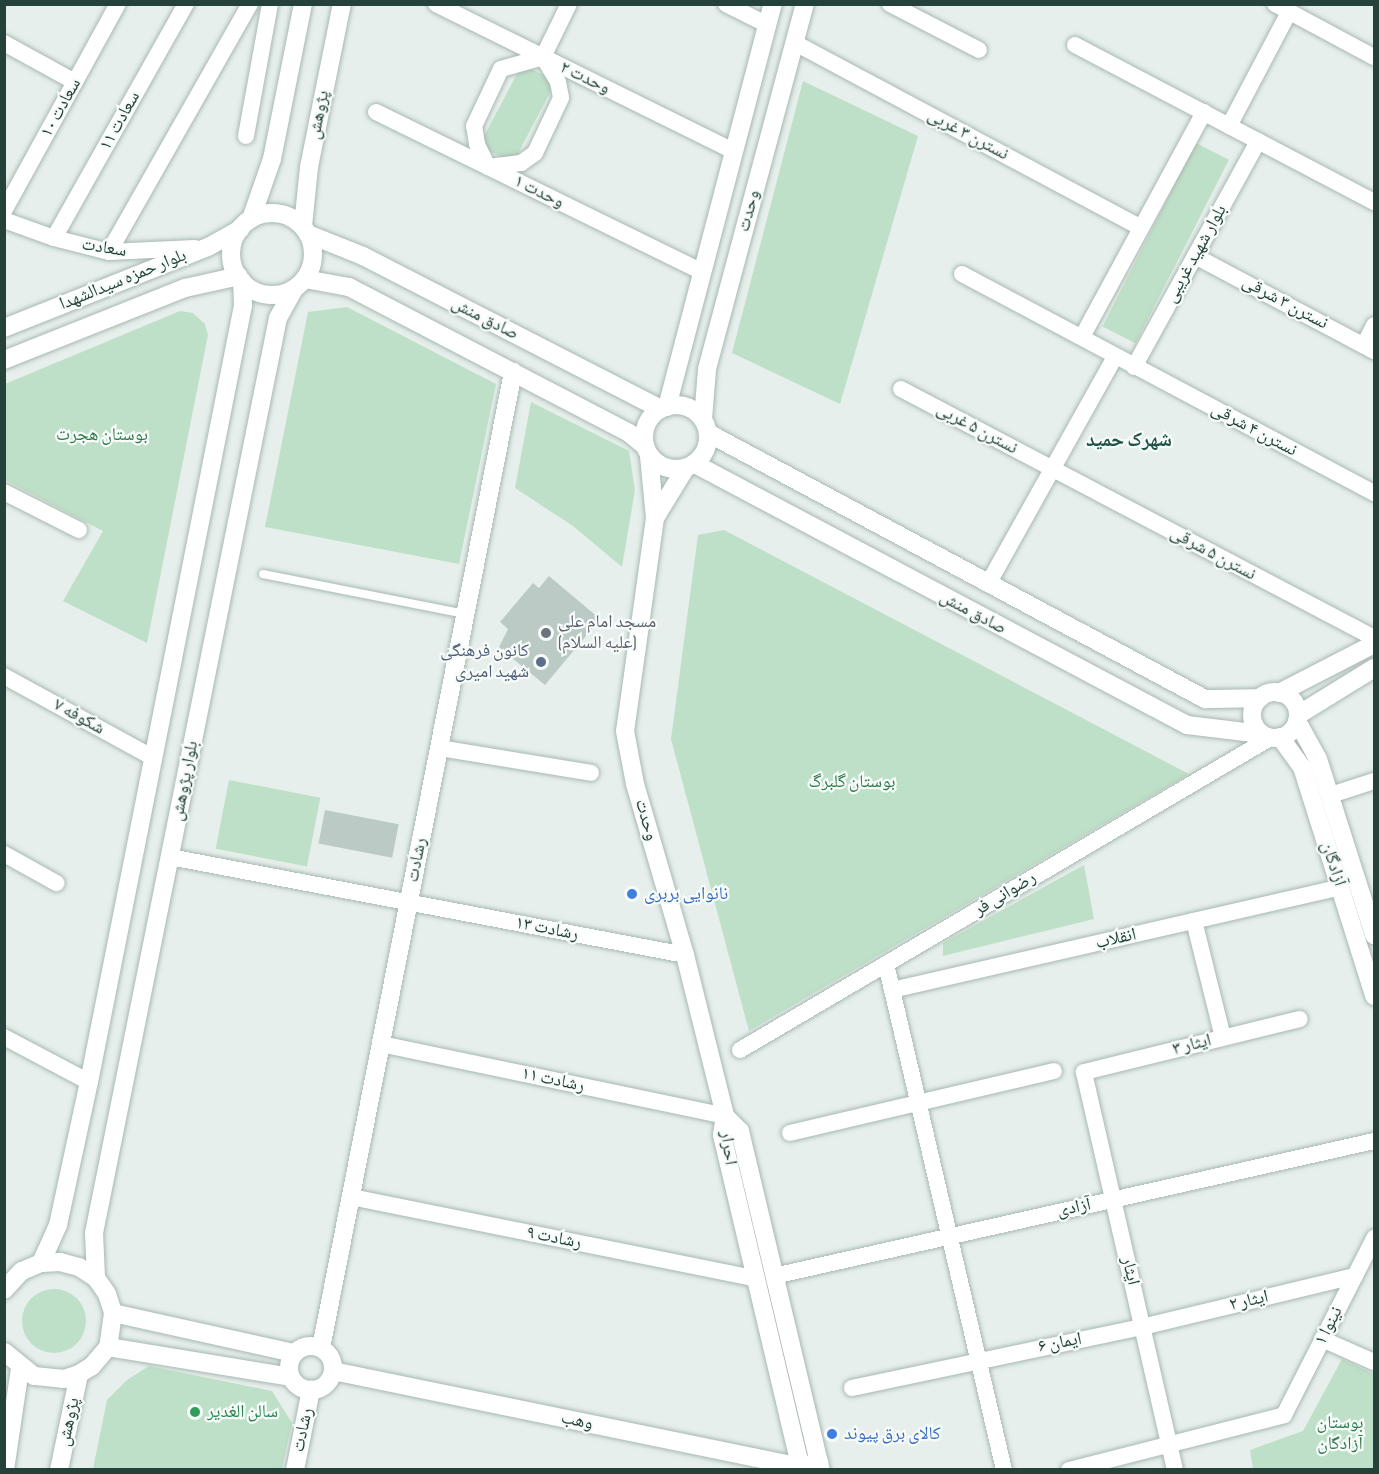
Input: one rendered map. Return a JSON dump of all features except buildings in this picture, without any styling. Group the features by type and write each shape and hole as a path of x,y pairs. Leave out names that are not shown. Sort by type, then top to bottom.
{"street":[{"name":"سعادت ۱۰","path":"4,211 118,4"},
{"name":"سعادت ۱۱","path":"54,238 186,4"},
{"path":"109,252 250,4"},
{"path":"246,136 270,4"},
{"name":"پژوهش","path":"245,224 272,159 303,4"},
{"name":"پژوهش","path":"305,230 309,167 342,4"},
{"name":"وحدت ۲","path":"436,4 734,151"},
{"path":"543,57 558,82 561,98 535,153 521,163 488,166 477,144 474,126 501,69 543,57 569,4"},
{"path":"726,4 768,25"},
{"name":"وحدت","path":"664,408 773,4"},
{"name":"وحدت","path":"706,426 706,369 805,4"},
{"path":"890,4 979,50"},
{"path":"1229,126 1282,8 1374,57"},
{"path":"4,43 75,81"},
{"name":"نسترن ۳ غربی","path":"795,43 1141,228"},
{"path":"1075,45 1374,202"},
{"name":"وحدت ۱","path":"376,112 702,272"},
{"path":"1082,337 1204,112"},
{"name":"بلوار شهید غریبی","path":"1134,367 1257,141"},
{"path":"278,213 305,230 314,252 299,284 267,295 240,279 231,255 245,224 278,213"},
{"name":"سعادت","path":"4,220 54,238 109,252 148,253 208,247"},
{"name":"بلوار حمزه سیدالشهدا","path":"4,328 208,247 245,224"},
{"name":"صادق منش","path":"305,230 363,256 664,408"},
{"name":"نسترن ۳ شرقی","path":"1195,256 1369,348"},
{"name":"نسترن ۴ شرقی","path":"962,274 1374,494"},
{"name":"بلوار حمزه سیدالشهدا","path":"4,360 185,288 240,279"},
{"name":"بلوار پژوهش","path":"41,1263 58,1225 89,1082 243,306 240,279"},
{"name":"صادق منش","path":"299,284 349,287 629,433 647,451"},
{"name":"بلوار پژوهش","path":"96,1278 94,1233 278,318 299,284"},
{"path":"1369,348 1374,325"},
{"path":"988,584 1115,357"},
{"name":"رشادت","path":"321,1348 513,372"},
{"name":"نسترن ۵ غربی","path":"902,389 1053,470"},
{"path":"687,407 706,426 707,448 690,466 665,468 647,451 646,426 664,408 687,407"},
{"name":"صادق منش","path":"706,426 988,584 1205,699 1260,698"},
{"name":"وحدت","path":"647,451 655,518 626,731 635,784 685,955 725,1116"},
{"name":"صادق منش","path":"690,466 1187,725 1270,736"},
{"name":"وحدت","path":"655,518 690,466"},
{"name":"نسترن ۵ شرقی","path":"1053,470 1374,639"},
{"path":"4,492 79,530"},
{"path":"1374,644 1279,693 1260,698 1252,716 1270,736 1291,732 1297,718 1374,668"},
{"name":"شکوفه ۷","path":"4,676 154,758"},
{"path":"1279,693 1292,701 1297,718"},
{"name":"آزادگان","path":"1297,718 1318,759 1374,935"},
{"name":"آزادگان","path":"1270,736 1302,767 1374,996"},
{"name":"رضوانی فر","path":"740,1050 1270,736"},
{"path":"439,748 591,773"},
{"path":"1330,795 1374,781"},
{"path":"4,854 56,883"},
{"name":"رشادت ۱۳","path":"170,856 409,904 685,955"},
{"name":"انقلاب","path":"892,990 1340,887"},
{"path":"1194,921 1223,1037"},
{"path":"886,964 1004,1470"},
{"name":"ایثار ۳","path":"1084,1072 1300,1019"},
{"path":"4,1037 89,1082"},
{"name":"رشادت ۱۱","path":"381,1044 725,1116"},
{"path":"790,1133 918,1101 1054,1071"},
{"name":"ایثار","path":"1084,1072 1175,1470"},
{"name":"احرار","path":"725,1116 740,1131 820,1466"},
{"name":"احرار","path":"725,1116 722,1135 800,1468"},
{"name":"آزادی","path":"774,1276 1374,1141"},
{"name":"رشادت ۹","path":"351,1197 756,1279"},
{"name":"نینوا ۱","path":"1170,1445 1284,1415 1374,1238"},
{"path":"5,1470 10,1360 49,1380 80,1374 92,1366 108,1347 113,1313 107,1294 96,1278 80,1267 60,1262 41,1263 22,1271 6,1286"},
{"name":"ایثار ۲","path":"1142,1327 1355,1276"},
{"path":"113,1313 294,1353"},
{"name":"ایمان ۶","path":"852,1388 1142,1327"},
{"path":"1322,1339 1374,1362"},
{"path":"307,1346 321,1348 331,1358 333,1371 323,1386 311,1390 299,1386 291,1377 289,1365 294,1353 307,1346"},
{"path":"108,1347 291,1377"},
{"name":"وهب","path":"333,1371 800,1468 820,1466"},
{"name":"پژوهش","path":"59,1470 80,1374"},
{"name":"رشادت","path":"295,1470 311,1390"},
{"path":"1069,1470 1170,1445"}],"lane":[{"path":"263,574 465,614"}],"green space":[{"path":"527,67 550,78 553,87 516,157 508,160 485,149 482,140 519,70"},
{"path":"803,81 918,136 840,404 732,353"},
{"path":"1196,143 1229,160 1135,343 1102,327"},
{"path":"347,307 496,384 459,564 265,527 308,312"},
{"name":"بوستان هجرت","path":"180,311 193,313 205,324 208,335 147,643 63,601 103,531 5,480 5,384"},
{"path":"531,402 629,451 635,490 622,567 573,526 515,488"},
{"name":"بوستان گلبرگ","path":"724,530 1189,774 749,1031 671,739 698,535"},
{"path":"229,780 320,798 307,866 216,849"},
{"path":"1084,865 1094,919 943,956 943,943"},
{"path":"54,1289 66,1291 77,1298 84,1309 86,1321 84,1333 77,1344 66,1351 54,1353 42,1351 31,1344 24,1333 22,1321 24,1309 31,1298 42,1291"},
{"name":"بوستان آزادگان","path":"1342,1359 1374,1374 1374,1469 1253,1469 1250,1450 1303,1431"},
{"name":"سالن الغدیر","path":"149,1366 272,1391 292,1423 282,1469 93,1469 107,1400 127,1380"}],"place":[{"name":"مسجد امام علی (علیه السلام)","path":"546,633"},
{"name":"کانون فرهنگی شهید امیری","path":"541,662"},
{"name":"نانوایی بربری","path":"632,894"},
{"name":"سالن الغدیر","path":"195,1412"},
{"name":"کالای برق پیوند","path":"832,1434"}],"district":[{"name":"شهرک حمید","path":"1129,440"}]}
